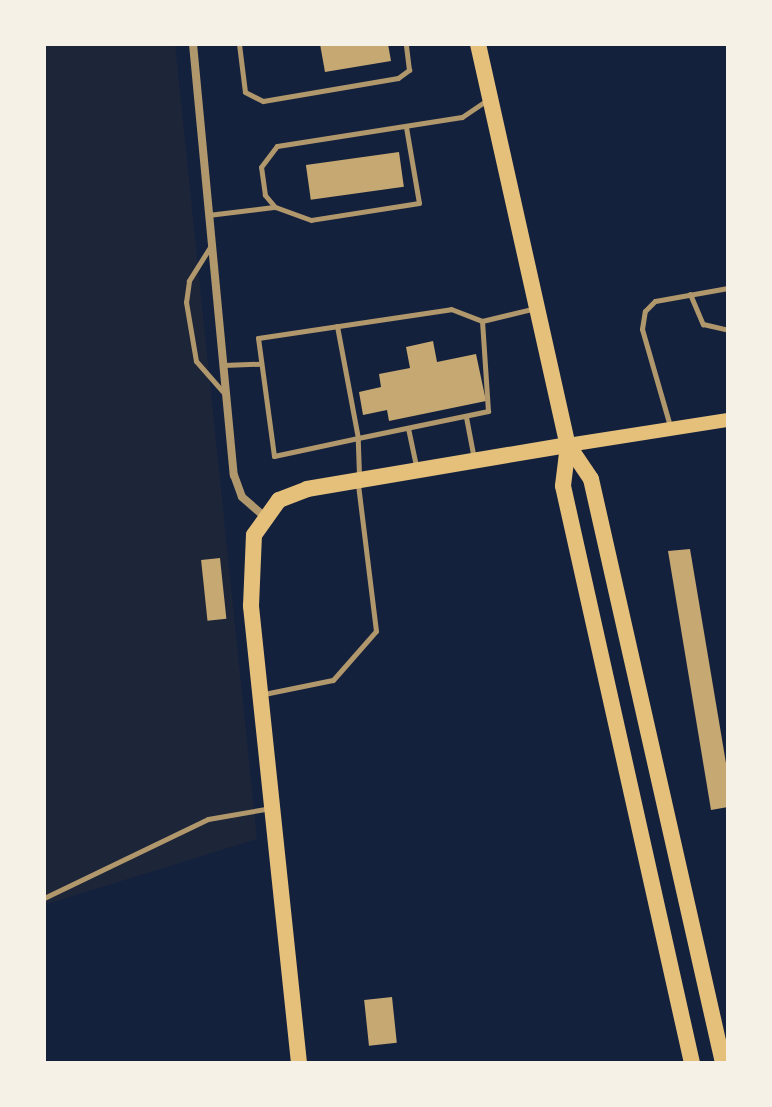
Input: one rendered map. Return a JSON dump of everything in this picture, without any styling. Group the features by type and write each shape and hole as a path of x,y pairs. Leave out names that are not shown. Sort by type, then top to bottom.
{"main road":[{"path":"478,44 568,445 563,486 692,1063"},
{"path":"299,1063 260,695 250,557 264,516 293,493 474,460 728,420"},
{"path":"568,445 591,479 723,1063"}],"street":[{"path":"193,44 234,475 242,497 264,516"}],"lane":[{"path":"239,44 245,92 263,101 398,78 409,70 406,44"},
{"path":"275,207 261,167 277,146 462,117 490,99"},
{"path":"207,215 275,207 311,220 419,203 406,127"},
{"path":"210,246 189,281 186,302 196,361 226,396"},
{"path":"671,430 642,329 655,301 728,288"},
{"path":"690,294 703,324 728,330"},
{"path":"482,321 492,405 466,417 274,456 258,338 451,309 482,321 537,308"},
{"path":"260,695 333,680 376,631 359,480 358,438 337,326"},
{"path":"223,365 261,364"},
{"path":"466,417 474,460"},
{"path":"408,428 417,471"},
{"path":"44,898 208,819 272,808"}],"shaded area":[{"path":"44,44 175,44 257,839 44,905"}],"building":[{"path":"320,44 388,44 391,61 325,72"},
{"path":"399,152 404,187 311,200 306,165"},
{"path":"433,341 437,362 476,354 486,401 389,421 387,410 363,415 359,392 381,387 379,374 410,368 406,347"},
{"path":"690,549 728,775 728,807 711,810 668,551"},
{"path":"220,558 226,619 207,621 201,560"},
{"path":"392,997 397,1043 369,1046 364,1000"}]}
